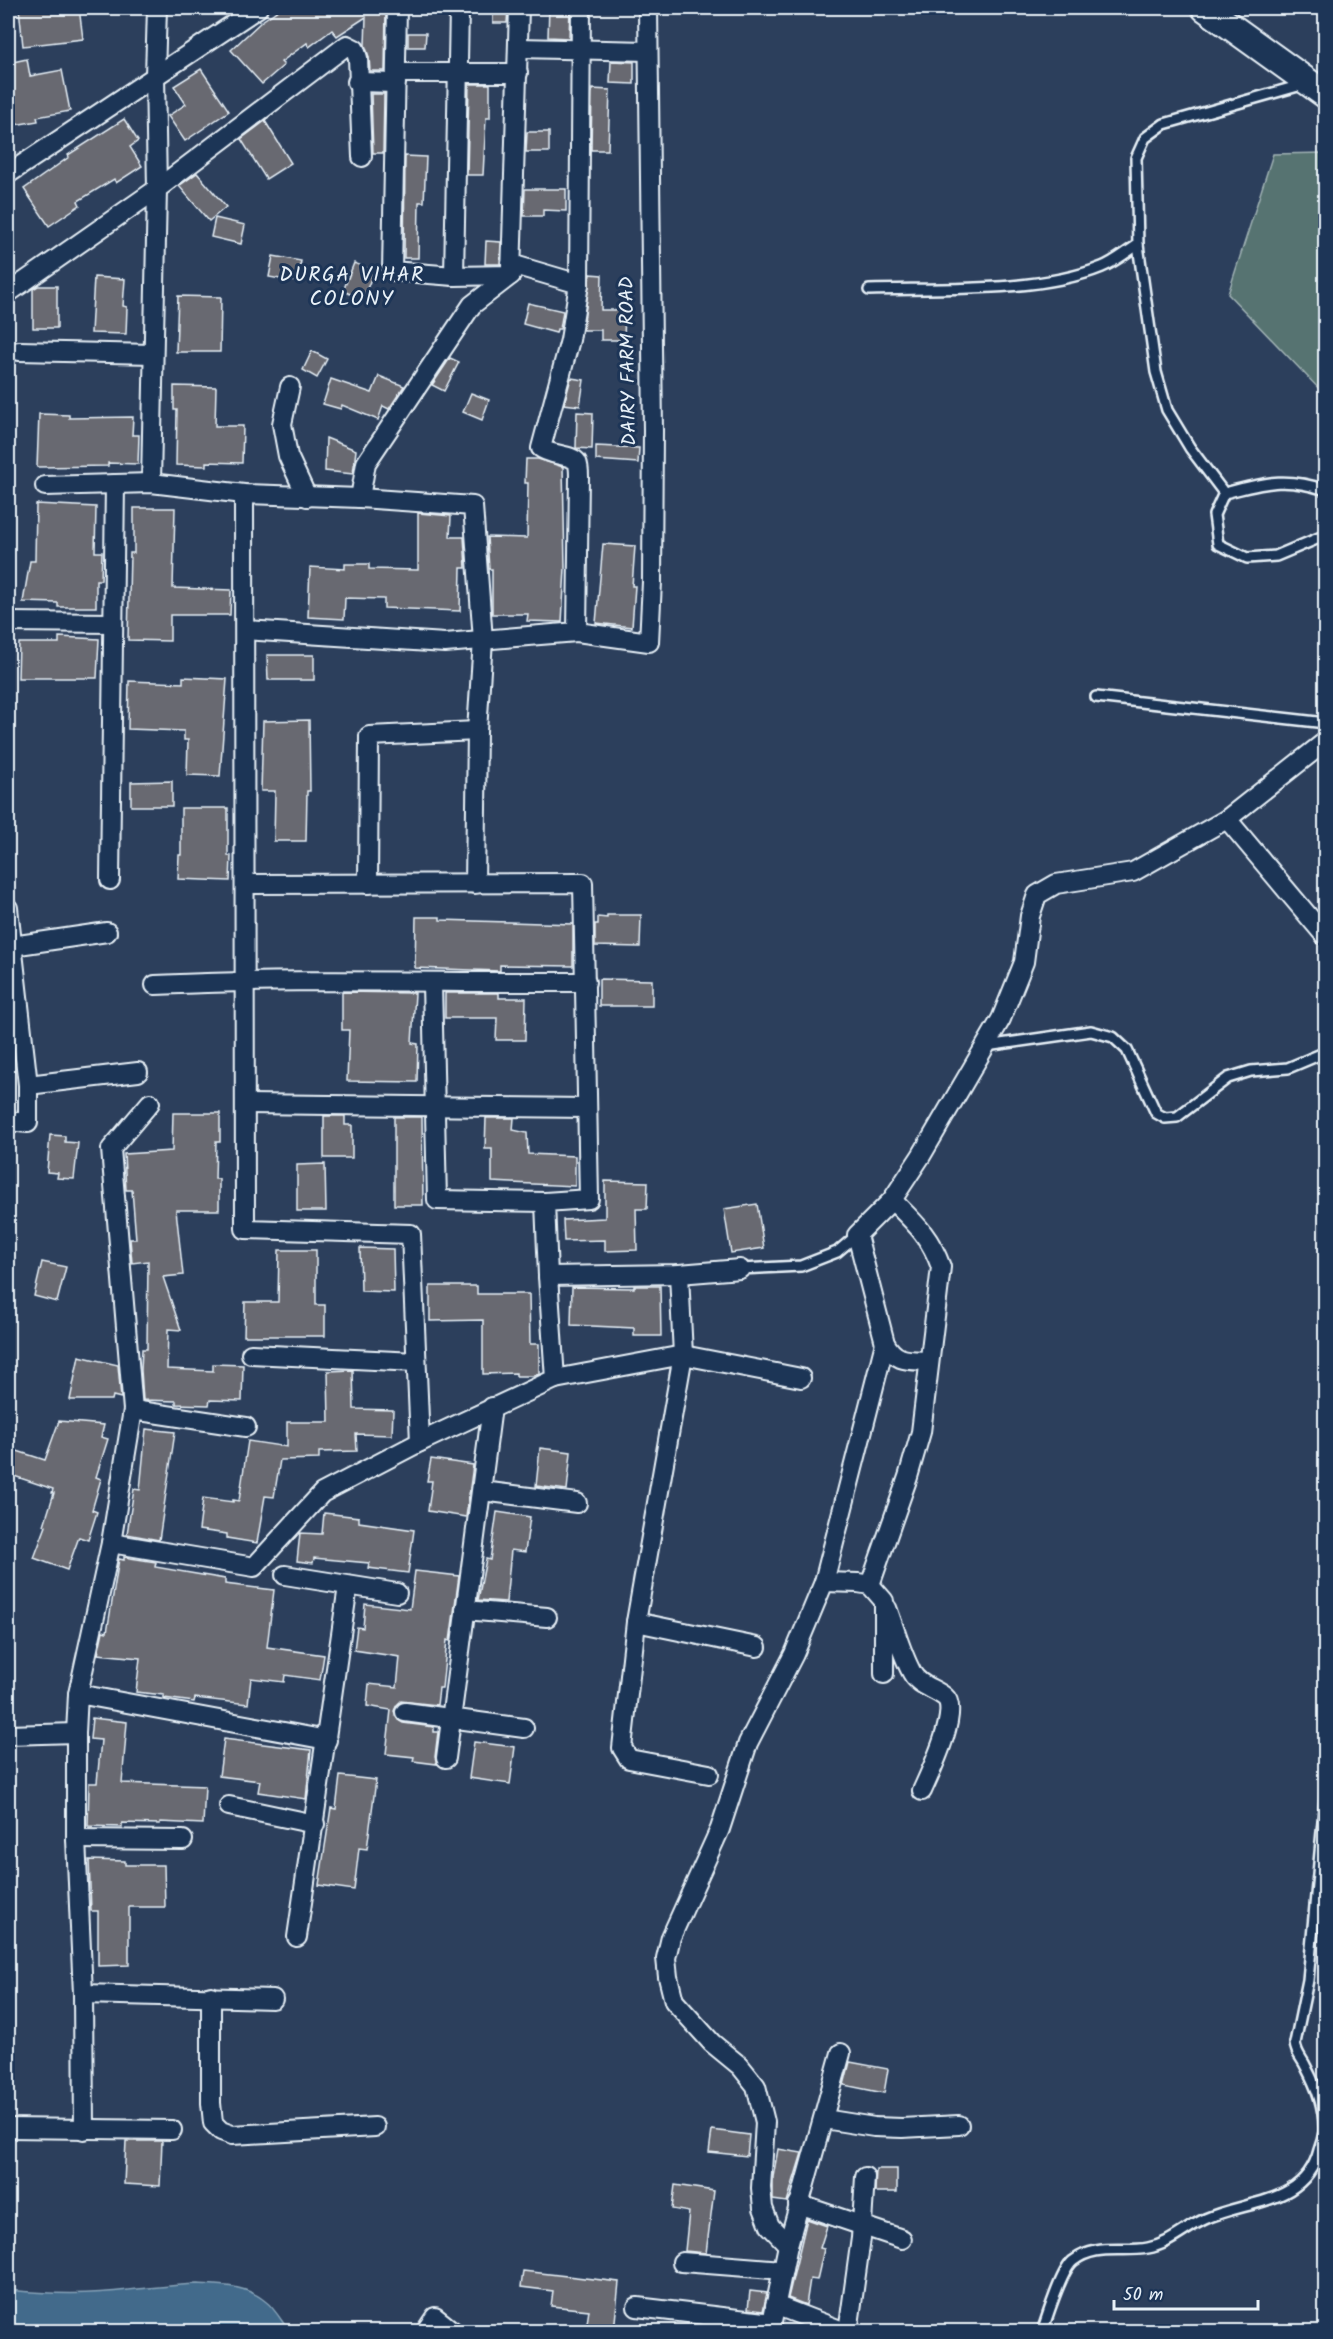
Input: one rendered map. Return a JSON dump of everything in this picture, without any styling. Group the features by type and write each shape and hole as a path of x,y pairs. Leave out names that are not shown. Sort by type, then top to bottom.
{"main road":[{"path":"1205,8 1318,89"}],"street":[{"path":"151,483 157,189 154,75 157,8"},
{"path":"8,174 258,8"},
{"path":"397,8 392,271 453,276 511,270 579,284"},
{"path":"453,276 459,8"},
{"path":"360,498 366,463 472,304 511,270 519,8"},
{"path":"245,630 445,643 577,632 579,477 577,462 573,458 546,452 541,448 570,340 579,284 580,8"},
{"name":"DAIRY FARM ROAD","path":"577,632 649,642 652,582 652,431 648,8"},
{"path":"8,293 157,189 347,45 355,49 358,58 357,82 362,157"},
{"path":"519,48 648,51"},
{"path":"357,82 457,74 518,74"},
{"path":"19,351 153,354"},
{"path":"290,387 282,424 288,456 307,497"},
{"path":"45,486 151,483 244,494 360,498 473,506 483,640 477,731 475,884"},
{"path":"110,880 115,484"},
{"path":"244,494 246,884 244,1229 411,1234 420,1442"},
{"path":"8,622 113,623"},
{"path":"368,884 369,736 477,731"},
{"path":"929,1361 903,1360 891,1354 885,1343 857,1234 892,1200 921,1156 1001,1018 1024,962 1030,916 1037,895 1056,884 1133,872 1227,819 1326,741"},
{"path":"1227,819 1326,936"},
{"path":"246,884 584,883 589,1199 545,1202 437,1200 432,983"},
{"path":"8,908 28,1085 28,1123 8,1121"},
{"path":"12,946 107,932"},
{"path":"155,985 246,981 586,982"},
{"path":"28,1085 138,1072"},
{"path":"84,2130 83,1994 76,1839 78,1694 111,1543 134,1410 111,1149 150,1104"},
{"path":"246,1104 587,1108"},
{"path":"870,1585 908,1477 921,1432 942,1267 934,1246 921,1228 892,1200"},
{"path":"545,1202 555,1379"},
{"path":"548,1276 679,1274 740,1269"},
{"path":"679,1274 683,1355 636,1622 622,1748 628,1759 708,1774"},
{"path":"788,2245 770,2226 763,2208 761,2188 765,2122 756,2086 741,2066 712,2043 674,2001 666,1958 671,1937 720,1829 748,1743 794,1654 824,1582 885,1343"},
{"path":"251,1354 416,1362"},
{"path":"111,1543 254,1567 322,1493 420,1442 555,1379 683,1355 801,1378"},
{"path":"446,1758 492,1407"},
{"path":"134,1410 246,1427"},
{"path":"482,1491 577,1503"},
{"path":"285,1575 397,1593"},
{"path":"824,1582 870,1585 885,1601 913,1674 923,1685 947,1698 950,1706 939,1754 922,1791"},
{"path":"297,1937 348,1586"},
{"path":"884,1674 885,1601"},
{"path":"465,1610 547,1617"},
{"path":"636,1622 757,1647"},
{"path":"78,1694 327,1740"},
{"path":"405,1712 524,1728"},
{"path":"8,1735 76,1733"},
{"path":"229,1806 315,1824"},
{"path":"76,1839 183,1840"},
{"path":"83,1994 273,1999"},
{"path":"211,1996 211,2103 213,2122 221,2131 232,2135 375,2127"},
{"path":"638,2307 771,2327 798,2204 841,2053"},
{"path":"824,2119 874,2127 959,2125"},
{"path":"8,2128 172,2130"},
{"path":"775,2305 846,2331 862,2227 865,2177"},
{"path":"798,2204 902,2239"},
{"path":"682,2262 783,2270"},
{"path":"425,2331 435,2317 454,2331"}],"lane":[{"path":"1224,493 1190,448 1167,410 1156,372 1138,245 1136,158 1145,138 1164,124 1318,89"},
{"path":"869,290 1003,286 1067,278 1104,267 1138,245"},
{"path":"1224,493 1271,481 1307,484 1326,490"},
{"path":"1224,493 1214,515 1218,544 1247,558 1276,556 1326,535"},
{"path":"1096,697 1326,723"},
{"path":"985,1046 1091,1031 1113,1037 1127,1050 1156,1113 1165,1118 1177,1117 1228,1078 1251,1071 1288,1068 1326,1052"},
{"path":"740,1269 801,1266 837,1252 857,1234"},
{"path":"1042,2331 1058,2287 1071,2263 1090,2251 1148,2248 1164,2243 1204,2219 1268,2201 1300,2183 1316,2164 1324,2133 1319,2092 1304,2063 1296,2053 1294,2043 1308,1980 1326,1789"}],"green space":[{"path":"1326,153 1325,395 1228,294 1273,154"}],"water":[{"path":"197,2284 233,2287 258,2296 272,2307 289,2331 8,2331 8,2290 83,2293"}],"building":[{"path":"19,8 79,8 83,39 23,46"},
{"path":"281,8 386,8 385,71 370,71 365,45 366,17 337,36 332,30 309,47 307,43 281,62 284,65 262,84 231,50 262,21"},
{"path":"493,8 508,8 507,23 493,23"},
{"path":"549,8 570,8 569,38 548,37"},
{"path":"408,33 426,33 425,47 408,47"},
{"path":"27,59 30,76 62,70 70,111 37,117 38,121 8,126 8,63"},
{"path":"611,61 634,62 634,84 610,83"},
{"path":"201,69 229,111 185,141 168,116 186,104 174,86"},
{"path":"469,84 490,84 490,118 486,118 483,175 467,175"},
{"path":"592,89 610,90 608,150 591,150"},
{"path":"371,94 384,94 383,153 373,153"},
{"path":"124,119 138,141 130,147 142,166 116,183 114,179 78,201 80,205 49,226 24,189 69,157 68,155"},
{"path":"265,121 291,163 266,179 241,139"},
{"path":"527,132 549,132 549,152 526,152"},
{"path":"405,156 426,157 424,202 419,202 418,258 404,258"},
{"path":"197,173 226,207 209,221 179,186"},
{"path":"525,189 566,189 566,211 543,210 543,216 524,216"},
{"path":"215,218 245,225 241,244 211,237"},
{"path":"486,241 501,242 500,264 485,264"},
{"path":"273,256 301,261 297,282 269,277"},
{"path":"354,263 374,271 363,299 343,291"},
{"path":"590,274 602,275 601,310 625,310 624,340 601,340 601,330 583,330"},
{"path":"94,277 125,279 123,306 127,307 126,334 91,333"},
{"path":"38,286 57,286 57,328 33,328 33,289"},
{"path":"178,296 221,297 220,352 176,352"},
{"path":"528,303 563,311 560,329 557,329 556,333 523,324"},
{"path":"312,351 327,359 317,378 303,370"},
{"path":"450,358 459,362 444,391 432,385"},
{"path":"379,376 404,386 389,409 383,406 378,420 342,405 341,409 323,404 331,379 372,393"},
{"path":"571,378 584,380 580,406 564,404"},
{"path":"174,386 216,387 215,426 243,426 242,463 206,462 206,466 176,465 177,410 174,410"},
{"path":"471,393 489,400 482,420 463,412"},
{"path":"577,412 593,413 592,449 576,448"},
{"path":"39,414 69,415 69,418 133,417 132,435 139,435 138,464 108,463 108,466 37,467"},
{"path":"326,438 356,450 353,474 325,471"},
{"path":"596,446 639,448 638,463 596,460"},
{"path":"526,459 538,459 563,467 565,568 562,622 527,621 528,614 492,614 492,569 489,569 487,537 527,538"},
{"path":"36,504 96,507 95,552 102,552 101,580 96,580 96,607 58,607 58,603 23,602 30,561 35,561"},
{"path":"134,508 175,508 173,588 231,590 230,615 170,615 170,641 128,640 130,553 134,553"},
{"path":"418,513 451,516 450,537 464,537 466,568 461,568 460,611 384,608 384,599 345,598 344,619 308,617 310,567 345,569 345,564 369,564 369,569 418,570"},
{"path":"603,544 635,546 632,627 596,623"},
{"path":"59,637 99,639 97,678 18,678 19,643 59,643"},
{"path":"267,655 314,655 314,680 268,680"},
{"path":"183,677 227,679 220,776 187,775 188,740 184,740 184,731 128,729 129,681 183,683"},
{"path":"309,720 310,791 307,791 306,841 274,841 275,791 261,791 263,721"},
{"path":"172,781 172,806 131,806 131,782"},
{"path":"181,808 228,808 230,881 178,879 179,855 181,855"},
{"path":"607,915 641,915 640,947 595,946 595,924 598,924 598,917 607,918"},
{"path":"416,917 440,917 440,920 573,924 573,966 500,965 500,971 415,968"},
{"path":"599,979 652,980 652,1006 599,1006"},
{"path":"342,992 415,993 412,1043 418,1044 417,1082 347,1081 349,1030 342,1030"},
{"path":"445,993 499,993 499,998 526,998 525,1040 496,1040 497,1018 445,1018"},
{"path":"173,1113 220,1113 220,1142 216,1142 215,1179 219,1179 219,1210 176,1210 183,1275 163,1277 181,1330 168,1329 167,1369 213,1371 213,1364 243,1365 242,1401 210,1400 209,1405 143,1400 141,1370 142,1349 147,1349 148,1261 132,1263 130,1239 136,1239 132,1190 126,1190 124,1154 172,1151"},
{"path":"324,1116 345,1116 345,1125 352,1125 352,1158 324,1158"},
{"path":"394,1117 422,1117 423,1205 394,1205"},
{"path":"486,1118 514,1118 513,1130 527,1133 528,1154 575,1156 575,1186 492,1182 492,1149 485,1149"},
{"path":"50,1135 65,1136 65,1142 78,1143 74,1179 57,1178 58,1173 47,1172"},
{"path":"325,1164 326,1211 297,1211 297,1165"},
{"path":"605,1181 648,1182 647,1209 636,1209 637,1250 605,1251 605,1240 564,1241 563,1220 605,1218"},
{"path":"757,1204 764,1248 731,1253 724,1209"},
{"path":"360,1248 393,1249 394,1292 361,1291"},
{"path":"279,1250 316,1250 316,1305 325,1305 325,1336 244,1336 245,1302 278,1302"},
{"path":"42,1262 66,1267 57,1302 34,1296"},
{"path":"430,1286 477,1286 477,1294 529,1294 530,1344 539,1344 539,1374 516,1376 516,1373 483,1374 483,1320 430,1321"},
{"path":"634,1286 660,1286 661,1336 634,1336 634,1328 571,1325 572,1287 634,1288"},
{"path":"79,1356 118,1365 121,1398 113,1396 112,1400 70,1400"},
{"path":"353,1370 354,1409 393,1410 392,1435 356,1434 357,1451 319,1452 319,1459 280,1460 274,1497 265,1496 257,1543 227,1538 227,1534 199,1530 203,1498 239,1501 248,1441 287,1447 287,1422 329,1422 328,1371"},
{"path":"59,1421 104,1425 101,1437 108,1439 96,1477 101,1479 92,1510 97,1512 88,1540 79,1537 67,1570 34,1558 46,1526 44,1525 54,1493 52,1493 53,1489 8,1474 8,1448 45,1460"},
{"path":"146,1429 175,1432 159,1540 127,1534 134,1489 140,1490"},
{"path":"540,1448 571,1452 567,1490 536,1486"},
{"path":"431,1459 473,1465 466,1517 428,1511 432,1481 427,1481"},
{"path":"497,1512 530,1517 525,1552 511,1550 506,1602 478,1600 486,1559 490,1560"},
{"path":"324,1513 359,1517 359,1522 414,1530 408,1573 368,1568 369,1563 314,1558 313,1563 297,1561 300,1533 322,1534"},
{"path":"124,1557 156,1562 155,1567 225,1579 225,1584 274,1590 267,1647 324,1655 320,1680 285,1675 284,1682 251,1678 248,1704 195,1698 194,1702 164,1698 164,1695 136,1692 140,1658 98,1654 103,1631 107,1632 119,1559 124,1560"},
{"path":"415,1571 459,1576 450,1641 447,1640 442,1688 439,1688 437,1705 401,1701 394,1711 398,1720 403,1723 434,1727 434,1732 438,1732 435,1757 437,1764 413,1761 414,1757 386,1754 391,1710 367,1706 369,1684 397,1687 400,1657 354,1650 357,1627 363,1628 365,1604 410,1609"},
{"path":"92,1718 127,1722 122,1783 205,1786 203,1824 160,1822 160,1824 122,1823 122,1827 88,1826 89,1783 97,1783 101,1740 90,1739"},
{"path":"224,1739 311,1750 306,1799 258,1792 260,1781 219,1776"},
{"path":"474,1742 515,1747 510,1784 469,1778"},
{"path":"340,1776 376,1780 367,1849 359,1848 354,1890 319,1885 331,1808 336,1809"},
{"path":"89,1860 125,1861 125,1865 164,1865 165,1907 129,1907 129,1965 98,1966 98,1911 91,1911"},
{"path":"850,2062 888,2069 884,2093 844,2085"},
{"path":"712,2130 749,2135 747,2156 709,2152"},
{"path":"126,2141 162,2141 160,2186 124,2184"},
{"path":"778,2149 802,2153 787,2202 773,2200 773,2177"},
{"path":"876,2169 897,2169 897,2192 875,2192"},
{"path":"675,2185 714,2191 706,2253 685,2251 689,2212 672,2209"},
{"path":"807,2219 827,2226 820,2248 824,2249 817,2280 810,2279 806,2305 788,2298"},
{"path":"523,2271 619,2282 614,2331 586,2330 589,2310 551,2306 553,2291 521,2287"},
{"path":"750,2291 767,2293 763,2311 748,2309"}],"district":[{"name":"DURGA VIHAR COLONY","path":"352,287"}]}
